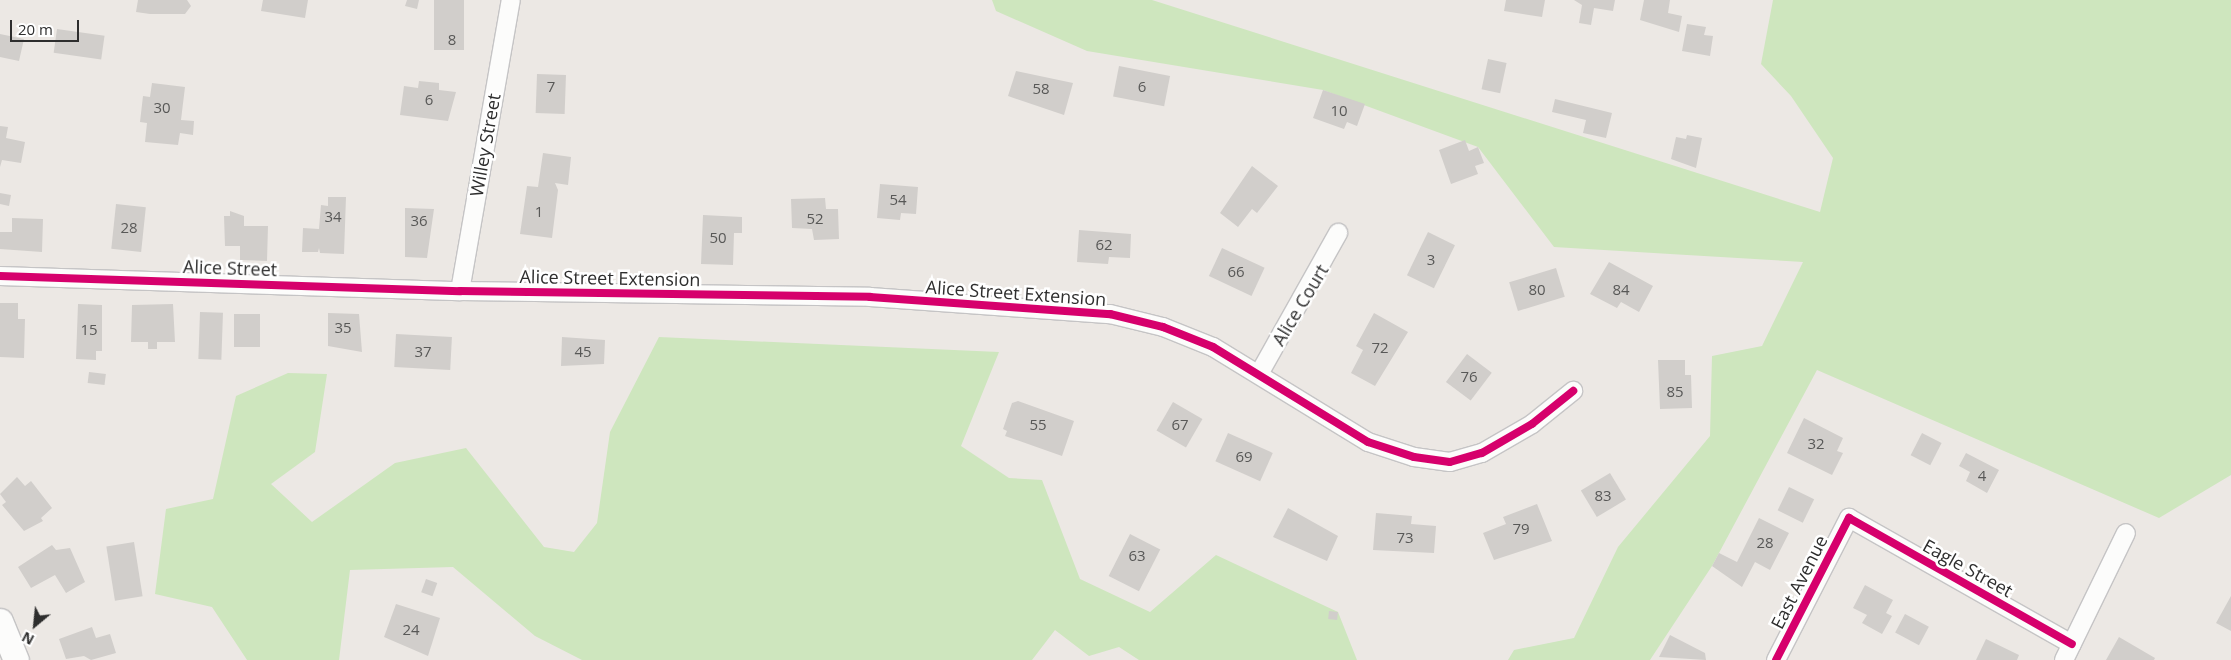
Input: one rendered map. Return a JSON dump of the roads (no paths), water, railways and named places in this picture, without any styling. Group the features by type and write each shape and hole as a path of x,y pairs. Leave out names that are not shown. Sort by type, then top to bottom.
{"street":[{"name":"Willey Street","path":"460,291 511,0"},
{"name":"Alice Court","path":"1259,374 1338,233"},
{"name":"Alice Street","path":"0,276 460,291"},
{"name":"Alice Street Extension","path":"460,291 870,297 1110,314 1163,327 1213,348 1259,374 1368,442 1414,457 1450,462 1482,453 1532,424 1573,391"},
{"name":"Eagle Street","path":"1849,518 2072,644"},
{"name":"East Avenue","path":"1776,660 1849,518"},
{"path":"2064,660 2126,533"},
{"path":"0,621 16,660"}]}
